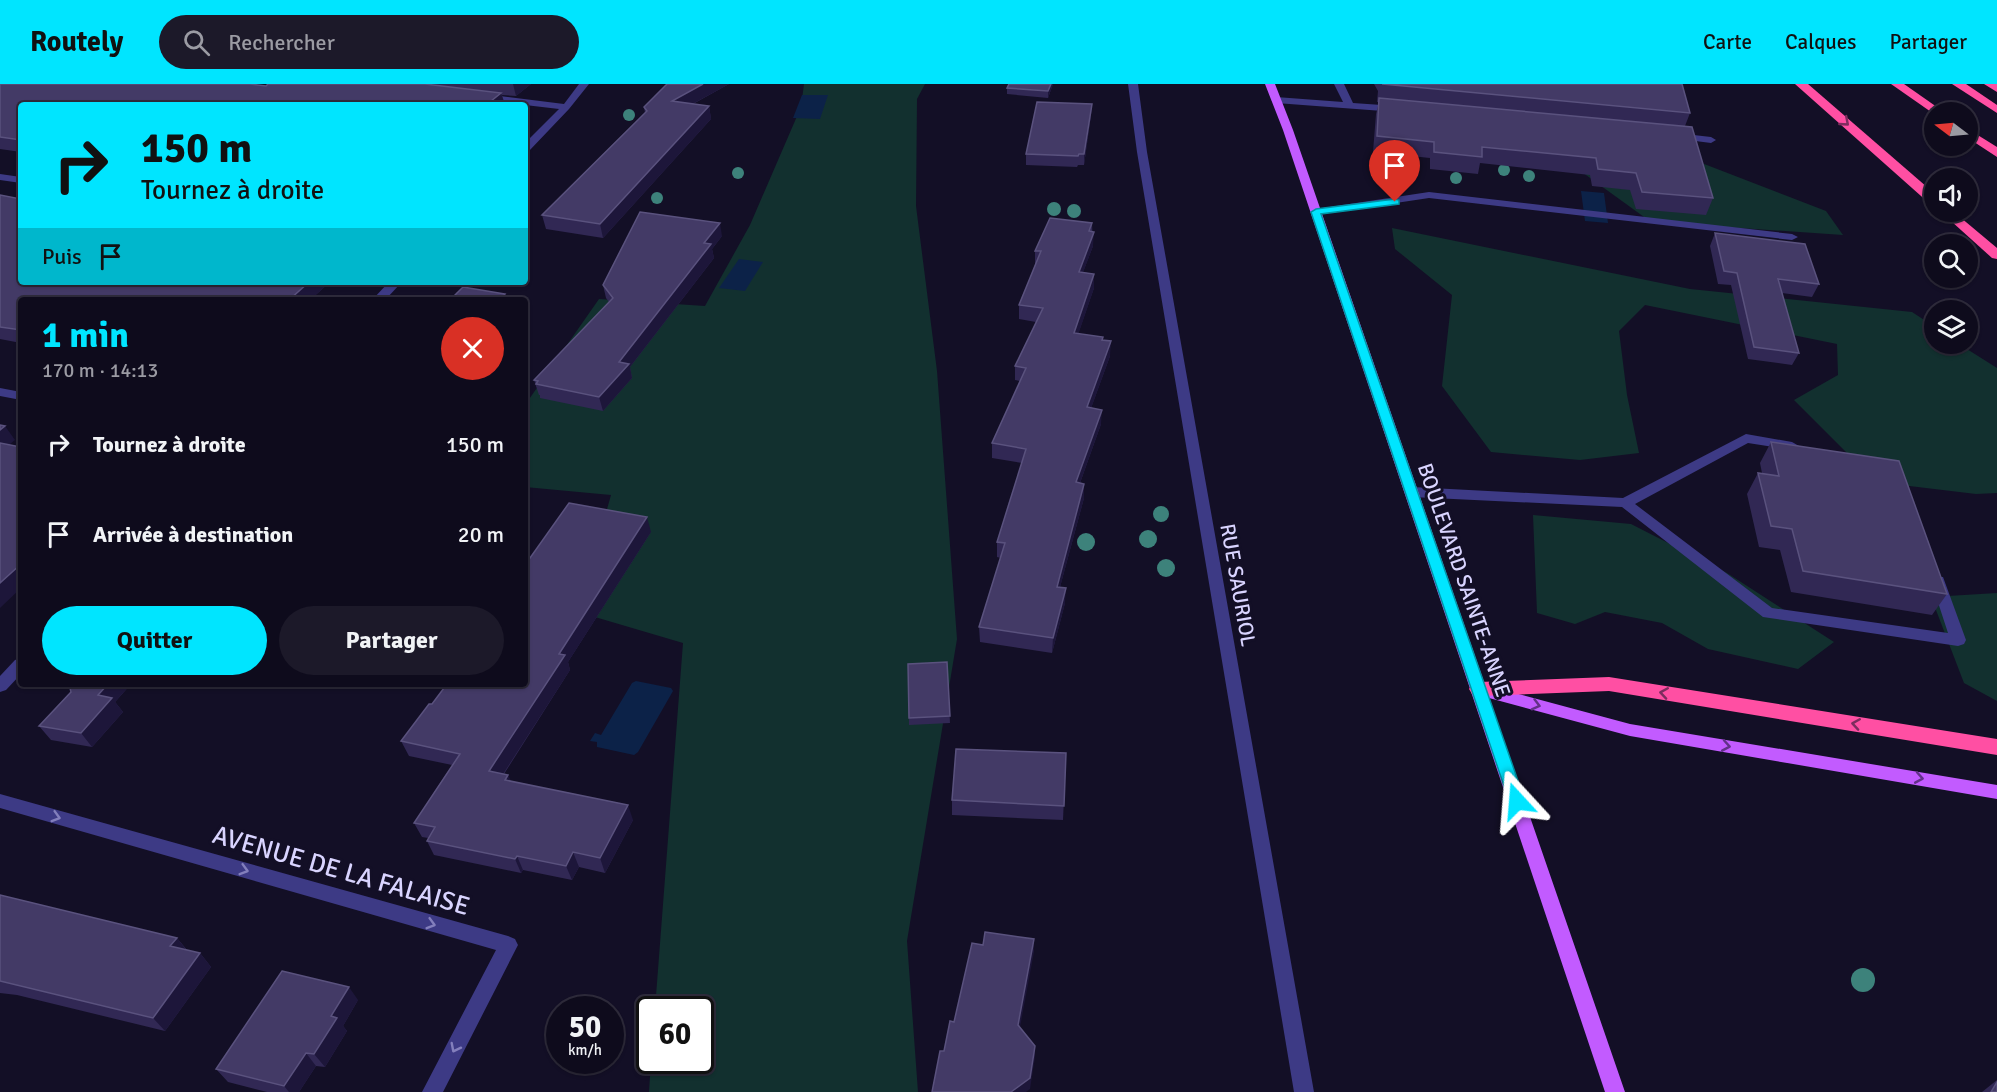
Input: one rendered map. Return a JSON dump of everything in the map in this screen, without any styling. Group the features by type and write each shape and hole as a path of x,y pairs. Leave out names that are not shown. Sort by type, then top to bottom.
{"highway":[{"path":"1801,84 1924,191"},
{"path":"1898,84 1924,102"},
{"path":"1959,84 1997,110"},
{"path":"1990,84 1997,89"},
{"path":"1978,140 1997,153"},
{"path":"1959,222 1997,255"},
{"path":"1479,689 1609,684 1997,747"}],"main road":[{"name":"BOULEVARD SAINTE-ANNE","path":"1270,84 1412,492 1615,1092"},
{"path":"1479,689 1630,730 1997,792"}],"street":[{"path":"528,146 566,107 584,84"},
{"name":"RUE SAURIOL","path":"1133,84 1142,152 1304,1092"},
{"path":"1339,84 1349,105"},
{"path":"471,96 523,102"},
{"path":"1276,100 1407,110"},
{"path":"528,103 566,107"},
{"path":"1665,135 1711,140"},
{"path":"0,177 18,180"},
{"path":"1316,212 1429,195 1792,237"},
{"path":"381,297 393,285"},
{"path":"0,393 18,396"},
{"path":"1412,492 1625,503 1746,438 1805,448"},
{"path":"1625,503 1768,613 1958,640 1932,564"},
{"path":"0,686 18,667"},
{"name":"AVENUE DE LA FALAISE","path":"0,801 508,945 432,1092"}],"green space":[{"path":"804,84 925,84 917,99 916,206 937,371 957,639 907,941 918,1092 649,1092 650,1074 714,1074 714,996 656,996 683,643 578,612 611,495 528,487 528,401 599,299 705,306 750,225 801,107"},
{"path":"1550,149 1699,162 1826,211 1843,235 1651,222"},
{"path":"1392,228 1690,289 1912,312 1924,320 1924,354 1975,354 1997,368 1997,493 1976,494 1876,482 1794,400 1838,375 1837,344 1645,305 1619,331 1627,395 1639,453 1580,460 1491,452 1442,386 1452,295 1395,249"},
{"path":"1533,515 1631,524 1727,573 1834,642 1798,669 1708,649 1662,623 1605,612 1575,624 1537,613"},
{"path":"1997,593 1997,701 1964,683 1931,597"}],"water":[{"path":"802,95 828,95 820,119 793,118"},
{"path":"1581,191 1604,193 1608,223 1585,221"},
{"path":"739,259 763,262 745,291 719,288"},
{"path":"636,681 671,688 673,691 638,752 634,755 597,747 597,742 590,741 595,733 601,735 632,683"}],"building":[{"path":"0,84 250,84 266,86 268,84 425,84 501,93 490,102 18,102 18,140 0,137"},
{"path":"667,84 703,84 672,101 709,106 600,224 542,215 647,111 644,107"},
{"path":"1009,84 1051,84 1048,91 1007,88"},
{"path":"1382,84 1682,84 1690,113"},
{"path":"1379,98 1692,127 1713,198 1642,192 1636,173 1598,169 1596,158 1482,147 1482,157 1434,152 1434,142 1377,136"},
{"path":"1037,102 1092,104 1084,154 1078,156 1026,154"},
{"path":"0,195 18,198 18,285 306,285 292,297 18,297 18,330 0,327"},
{"path":"640,212 720,223 704,243 711,244 619,362 629,364 599,397 536,384 538,381 534,380 613,298 603,285"},
{"path":"1050,218 1092,223 1089,231 1094,232 1079,272 1094,274 1074,333 1103,337 1102,340 1111,341 1087,407 1102,410 1076,482 1084,484 1057,587 1066,588 1053,638 979,627 1005,543 997,542 1026,449 992,443 1026,368 1015,366 1043,308 1019,305 1041,251 1035,251"},
{"path":"1715,233 1805,244 1819,284 1778,279 1799,353 1754,347 1737,273 1724,271"},
{"path":"463,287 505,294 502,297 453,297"},
{"path":"1771,442 1899,461 1947,594 1803,571 1792,529 1771,526 1758,473 1779,476"},
{"path":"0,443 18,446 18,567 0,583"},
{"path":"569,503 647,517 559,654 565,655 489,771 508,775 505,780 628,805 600,858 573,852 566,866 517,856 515,859 427,841 435,827 414,823 460,754 401,741 445,687 528,687 528,561"},
{"path":"947,662 950,716 909,718 908,664"},
{"path":"70,687 105,687 98,695 112,698 81,733 39,726 71,692"},
{"path":"956,749 1066,753 1064,806 952,800"},
{"path":"0,895 177,938 170,946 200,953 153,1018 0,981"},
{"path":"985,932 1034,939 1018,1025 1035,1046 1030,1078 1011,1092 932,1092 940,1051 944,1051 950,1021 954,1022 972,943 983,945"},
{"path":"282,971 349,987 331,1016 337,1018 314,1054 306,1053 284,1086 216,1069"},
{"path":"1997,1082 1997,1092 1991,1092"}],"route":[{"path":"1395,202 1316,212 1517,801"}]}
